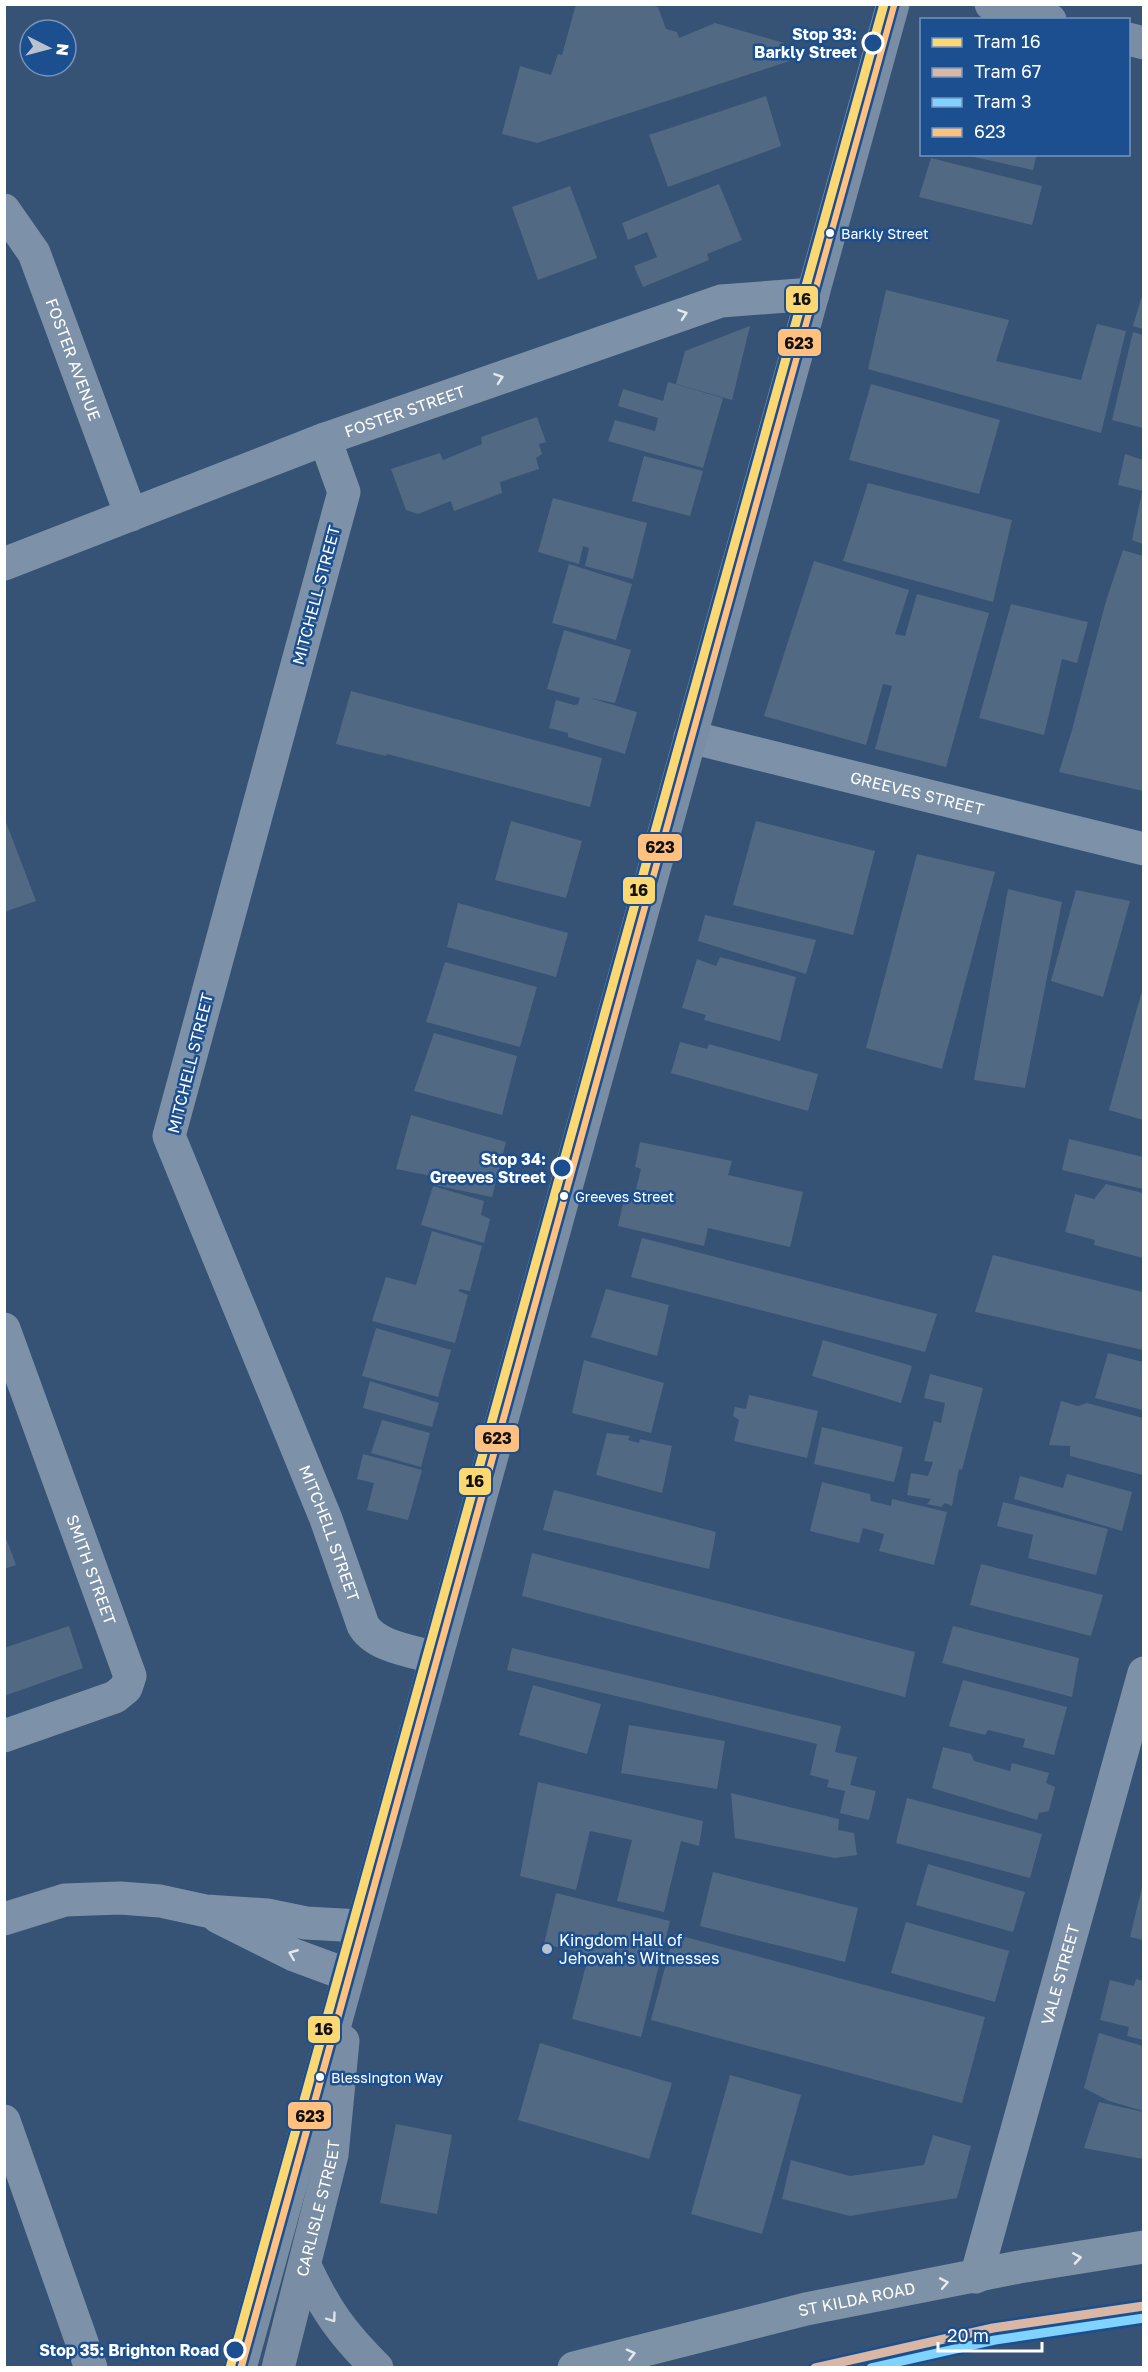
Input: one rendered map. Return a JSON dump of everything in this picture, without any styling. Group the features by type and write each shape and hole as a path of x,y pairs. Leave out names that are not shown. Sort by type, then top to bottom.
{"highway":[{"name":"ST KILDA ROAD","path":"574,2367 806,2309 1019,2267 1143,2247"}],"main road":[{"name":"CARLISLE STREET","path":"240,2367 360,1926 893,4"},
{"path":"991,4 1043,18"},
{"name":"CARLISLE STREET","path":"278,2367 305,2266 337,2126 348,1975"},
{"path":"305,2266 327,2311 344,2333 378,2367"}],"street":[{"name":"FOSTER AVENUE","path":"4,210 34,253 131,515"},
{"name":"FOSTER STREET","path":"4,564 325,440 721,301 813,294"},
{"name":"MITCHELL STREET","path":"325,440 344,492 169,1136 326,1519 368,1635 377,1640 436,1658"},
{"name":"GREEVES STREET","path":"690,737 1143,849"},
{"name":"SMITH STREET","path":"4,1329 130,1676 126,1688 115,1697 4,1736"},
{"name":"VALE STREET","path":"976,2277 1143,1673"},
{"path":"4,1919 65,1900 95,1898 160,1901 206,1911 267,1915 306,1923 360,1926"},
{"path":"206,1911 294,1955 348,1975"},
{"path":"4,2121 91,2367"}],"building":[{"path":"576,4 647,4 658,7 666,29 677,32 679,38 715,23 784,43 790,61 537,143 502,134 520,66 551,75 558,54 562,55"},
{"path":"766,96 781,146 668,187 649,135"},
{"path":"970,156 1036,156 1033,170"},
{"path":"931,158 1042,186 1032,225 919,197"},
{"path":"719,184 742,240 707,254 709,260 643,287 634,266 657,257 647,232 628,240 622,223"},
{"path":"570,186 597,258 538,280 512,207"},
{"path":"886,290 1009,320 996,361 1081,380 1097,324 1126,331 1101,433 868,369"},
{"path":"1143,292 1143,329 1133,326"},
{"path":"750,326 732,400 676,384 685,351"},
{"path":"1133,332 1143,335 1143,428 1112,420"},
{"path":"668,382 723,398 703,468 608,441 615,420 655,431 658,418 618,406 623,389 663,401"},
{"path":"871,384 1000,420 979,494 849,460"},
{"path":"537,417 546,442 539,444 542,454 536,458 539,469 500,482 502,493 454,511 451,501 418,514 406,510 391,469 440,453 443,460 482,444 481,437"},
{"path":"1125,454 1143,460 1143,491 1118,485"},
{"path":"644,456 703,471 690,516 632,501"},
{"path":"868,483 1012,520 993,602 843,561"},
{"path":"1143,492 1143,544 1132,540"},
{"path":"553,498 647,523 633,579 585,566 589,548 583,546 579,564 538,552"},
{"path":"1123,550 1143,556 1143,791 1059,772 1106,601"},
{"path":"814,561 909,590 895,634 905,636 917,594 989,613 946,767 875,749 892,686 883,684 866,745 764,716"},
{"path":"569,564 632,584 616,640 552,623"},
{"path":"1011,604 1088,622 1077,663 1062,659 1044,735 979,718"},
{"path":"564,630 631,650 615,703 590,698 637,712 625,754 568,737 568,733 549,728 556,700 574,705 578,704 580,698 547,689"},
{"path":"351,691 602,758 590,807 387,754 386,756 336,744"},
{"path":"4,817 36,901 4,912"},
{"path":"511,821 582,841 566,898 495,880"},
{"path":"756,821 875,851 853,935 733,905"},
{"path":"917,854 995,872 942,1069 866,1048"},
{"path":"1008,889 1062,902 1025,1088 974,1080"},
{"path":"1076,890 1130,901 1103,997 1051,981"},
{"path":"458,903 568,933 556,977 447,947"},
{"path":"705,915 816,940 806,974 698,941"},
{"path":"720,957 796,977 780,1041 704,1020 706,1015 682,1008 697,959 716,966"},
{"path":"445,962 537,987 520,1047 426,1022"},
{"path":"1143,987 1143,1120 1109,1110"},
{"path":"434,1033 517,1056 502,1115 414,1091"},
{"path":"680,1042 707,1049 709,1044 818,1074 808,1111 671,1073"},
{"path":"411,1115 506,1142 492,1197 434,1185 436,1177 396,1169"},
{"path":"1069,1139 1143,1157 1143,1189 1062,1170"},
{"path":"640,1142 732,1161 728,1175 803,1192 790,1247 708,1228 704,1246 618,1226 624,1199 633,1201 641,1169 635,1167"},
{"path":"1106,1184 1143,1193 1143,1258 1094,1245 1095,1240 1065,1232 1075,1194 1094,1199"},
{"path":"433,1186 484,1201 481,1215 490,1219 484,1243 421,1225"},
{"path":"432,1231 482,1246 470,1291 460,1289 458,1291 468,1295 455,1343 372,1321 386,1277 416,1285"},
{"path":"642,1238 937,1314 925,1352 631,1277"},
{"path":"993,1255 1143,1292 1143,1350 975,1312"},
{"path":"606,1289 669,1305 657,1356 591,1337"},
{"path":"376,1328 451,1350 438,1397 362,1376"},
{"path":"823,1340 912,1366 901,1403 812,1376"},
{"path":"1108,1353 1143,1362 1143,1410 1095,1398"},
{"path":"584,1360 664,1383 651,1433 572,1413"},
{"path":"930,1374 983,1388 962,1470 959,1469 952,1506 945,1503 941,1507 927,1504 931,1499 907,1495 911,1473 928,1476 933,1462 924,1461 934,1421 941,1423 945,1403 924,1398"},
{"path":"370,1381 439,1403 432,1427 363,1408"},
{"path":"749,1395 818,1411 807,1458 734,1441 739,1420 733,1416 735,1407 746,1409"},
{"path":"1061,1401 1078,1406 1087,1403 1143,1418 1143,1475 1070,1456 1070,1446 1049,1445"},
{"path":"382,1420 430,1433 421,1467 371,1453"},
{"path":"822,1427 903,1447 894,1482 814,1464"},
{"path":"607,1433 630,1436 628,1440 639,1443 640,1439 672,1446 662,1493 596,1475"},
{"path":"363,1454 422,1470 408,1520 367,1510 374,1483 357,1479"},
{"path":"1067,1474 1132,1492 1122,1531 1014,1499 1020,1476 1063,1488"},
{"path":"822,1482 870,1494 871,1501 891,1506 892,1499 947,1512 934,1565 879,1551 884,1534 863,1528 859,1543 810,1531"},
{"path":"554,1490 716,1532 709,1569 543,1530"},
{"path":"1003,1502 1108,1529 1096,1575 1028,1558 1033,1535 997,1526"},
{"path":"4,1533 16,1565 4,1569"},
{"path":"532,1553 915,1652 905,1697 522,1596"},
{"path":"981,1564 1103,1595 1091,1636 970,1605"},
{"path":"69,1626 83,1668 4,1696 4,1648"},
{"path":"953,1626 1079,1658 1072,1697 942,1663"},
{"path":"512,1648 841,1726 835,1752 857,1757 850,1785 876,1791 869,1820 840,1813 845,1791 827,1787 829,1780 810,1775 817,1744 507,1670"},
{"path":"963,1680 1067,1707 1054,1755 1023,1747 1025,1739 988,1730 985,1735 949,1726"},
{"path":"533,1685 601,1704 587,1754 519,1735"},
{"path":"629,1725 725,1741 717,1789 621,1773"},
{"path":"943,1747 971,1754 974,1761 1010,1771 1012,1763 1049,1773 1046,1783 1055,1787 1049,1811 1039,1813 1037,1820 932,1788"},
{"path":"538,1782 703,1821 699,1846 681,1841 664,1912 617,1901 632,1840 590,1831 576,1890 520,1876"},
{"path":"731,1793 839,1819 838,1830 854,1833 857,1855 835,1858 735,1838"},
{"path":"907,1798 1042,1834 1030,1878 896,1843"},
{"path":"928,1864 1025,1892 1013,1932 916,1905"},
{"path":"713,1872 858,1908 845,1962 700,1926"},
{"path":"1143,1883 1143,1940 1130,1937"},
{"path":"556,1893 670,1921 641,2037 572,2019 589,1954 544,1944"},
{"path":"906,1922 1009,1951 995,2002 891,1973"},
{"path":"674,1934 985,2017 962,2103 651,2020"},
{"path":"1136,1979 1143,1981 1143,2040 1127,2036 1129,2027 1100,2020 1110,1980 1134,1986"},
{"path":"1099,2033 1143,2046 1143,2111 1109,2101 1084,2088"},
{"path":"540,2043 672,2083 649,2159 518,2120"},
{"path":"730,2075 801,2095 762,2234 691,2214"},
{"path":"1099,2102 1143,2112 1143,2159 1084,2148"},
{"path":"396,2124 452,2135 437,2214 380,2203"},
{"path":"933,2135 971,2146 957,2198 850,2216 782,2199 791,2160 850,2176 924,2165"}],"tram line":[{"name":"16","path":"230,2368 884,4"},
{"name":"67","path":"815,2368 993,2328 1144,2306"},
{"name":"3","path":"871,2368 995,2340 1144,2318"}],"transit line":[{"name":"623","path":"240,2368 893,4"}],"place":[{"name":"Stop 33: Barkly Street","path":"873,43"},
{"name":"Barkly Street","path":"830,233"},
{"name":"Stop 34: Greeves Street","path":"562,1168"},
{"name":"Greeves Street","path":"564,1196"},
{"name":"Kingdom Hall of Jehovah's Witnesses","path":"547,1949"},
{"name":"Blessington Way","path":"320,2077"},
{"name":"Stop 35: Brighton Road","path":"235,2350"}]}
